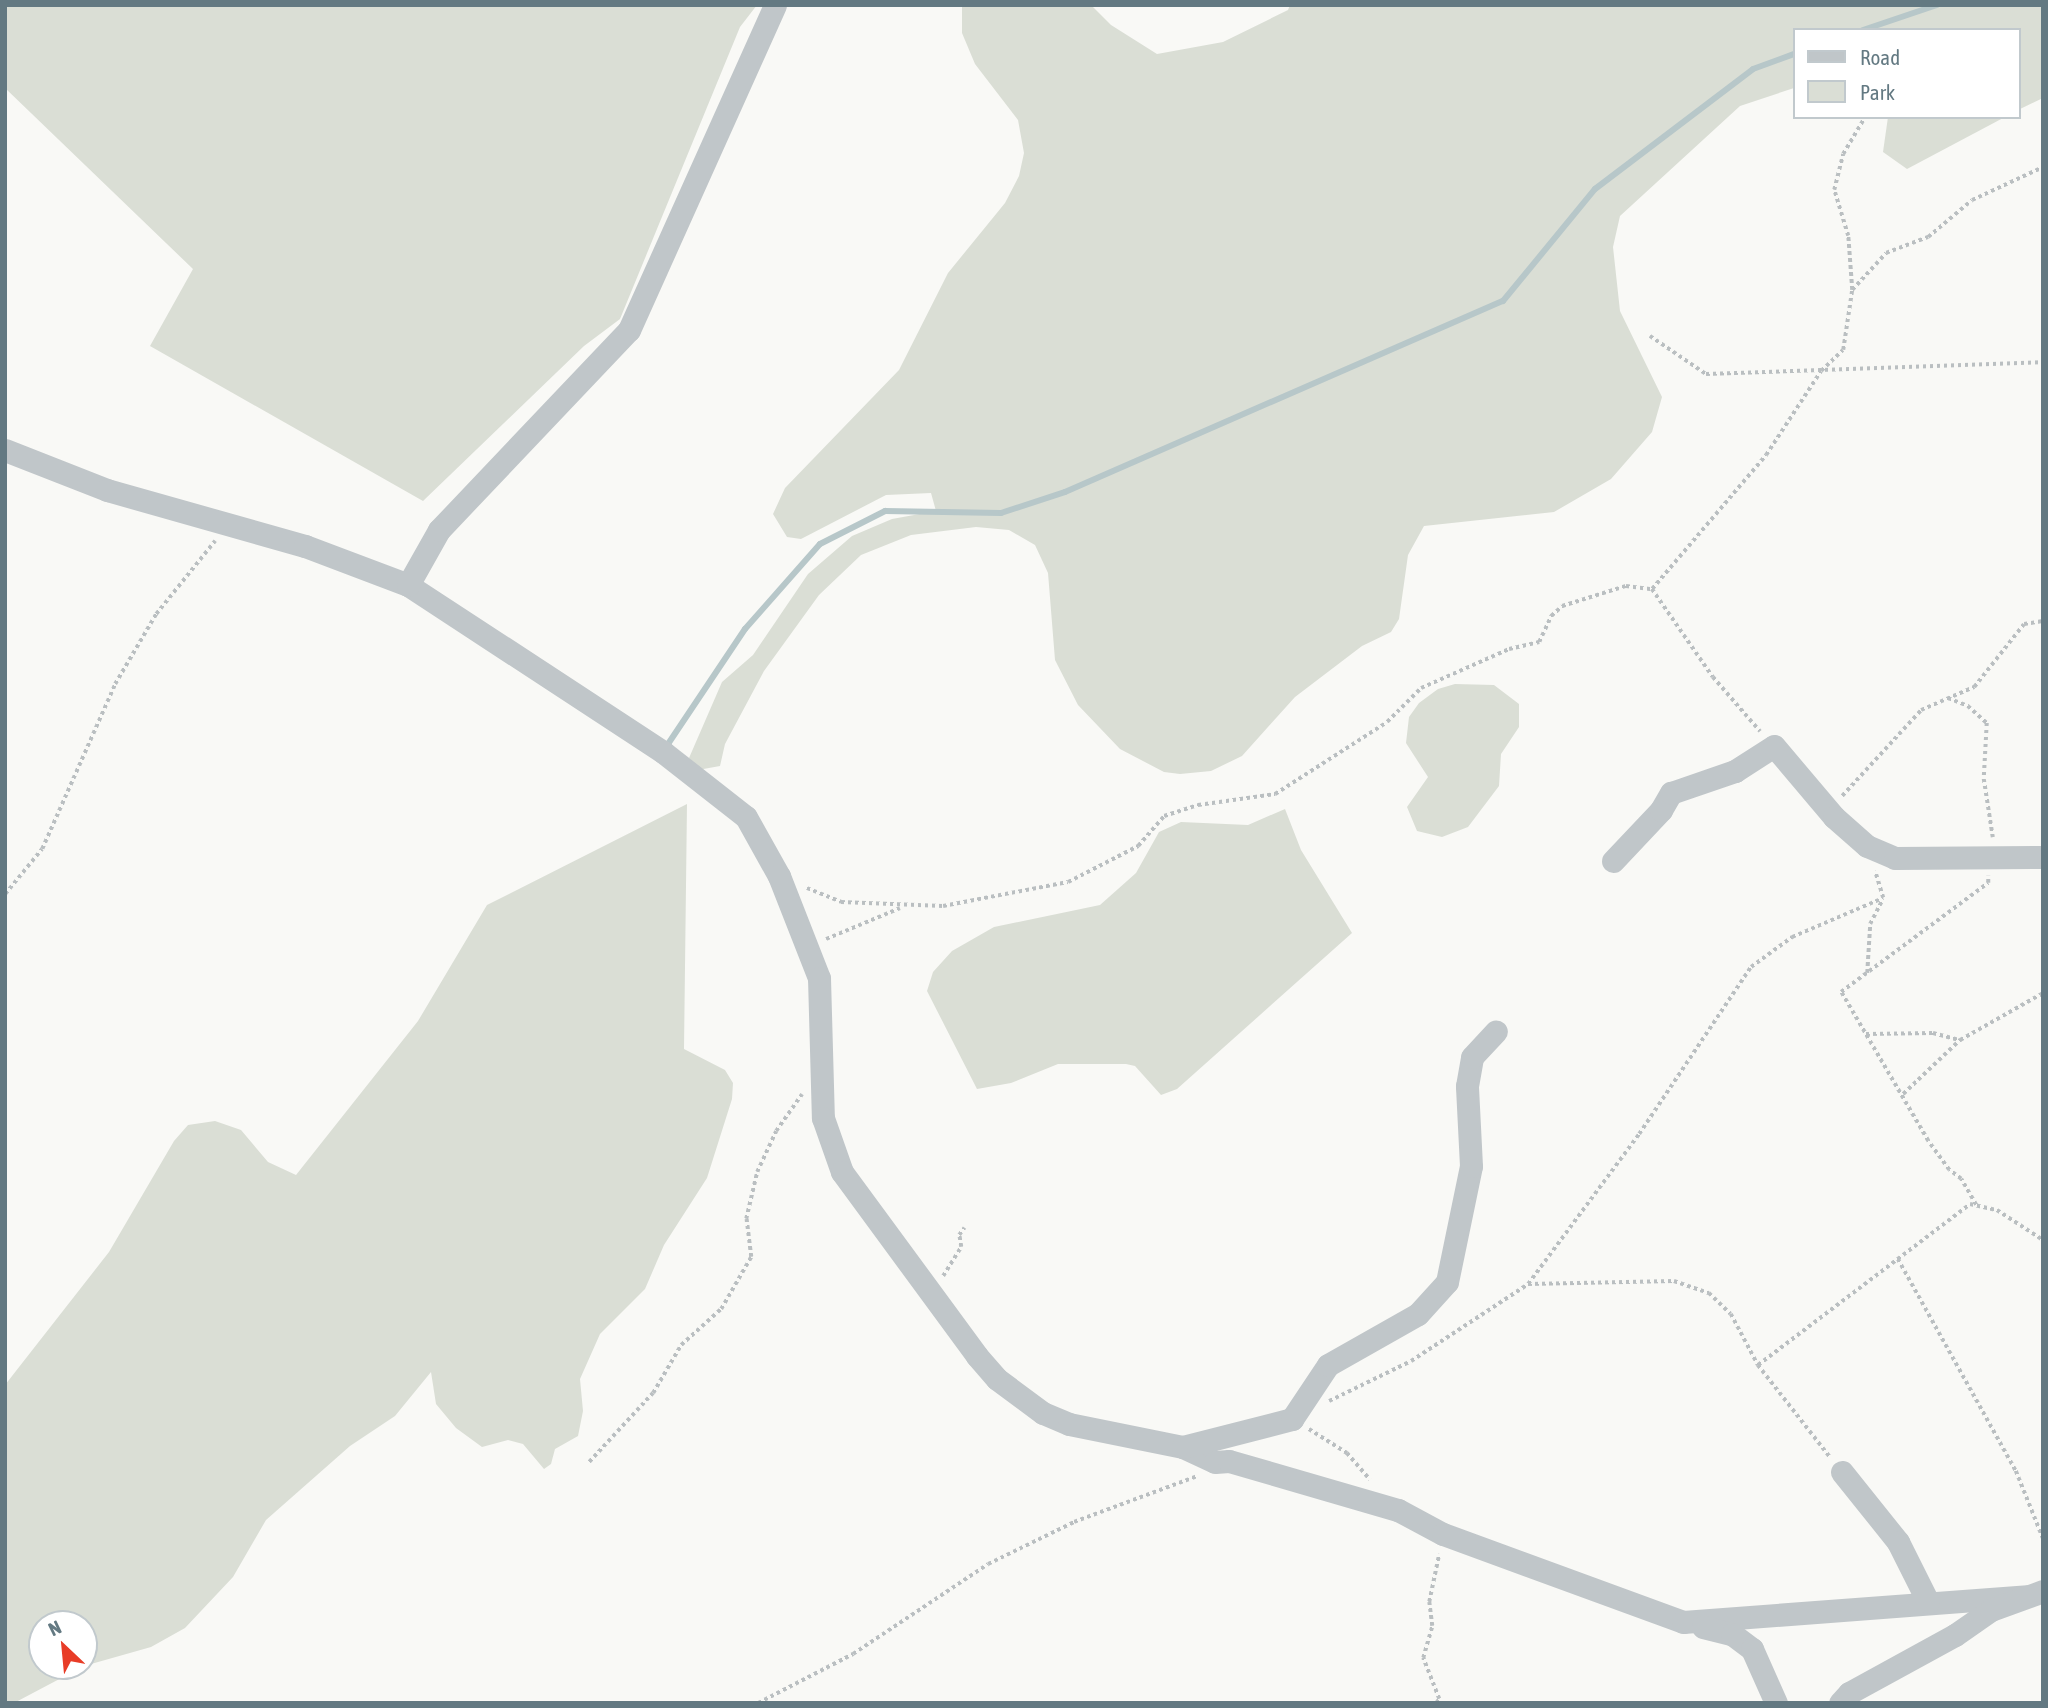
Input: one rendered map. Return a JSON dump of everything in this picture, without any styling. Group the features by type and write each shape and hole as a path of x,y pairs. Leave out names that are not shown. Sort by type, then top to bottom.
{"street":[{"path":"408,586 439,530 629,330 775,5"},
{"path":"5,450 107,490 237,524 408,586 663,752 746,817 779,876 818,978 823,1118 842,1172 998,1379 1043,1413 1069,1424 1183,1447 1215,1462 1229,1461 1398,1510 1443,1534 1683,1622 1732,1634 1752,1649 1776,1703"},
{"path":"1613,861 1661,810 1671,793 1735,771 1774,746 1834,817 1867,846 1895,858 2043,857"},
{"path":"1183,1447 1292,1419 1328,1365 1418,1314 1447,1282 1471,1166 1467,1086 1472,1057 1496,1031"},
{"path":"1842,1472 1898,1542 1928,1602"},
{"path":"1683,1622 2035,1593"},
{"path":"1840,1703 1849,1693 1955,1635 1991,1610 2035,1593"}],"path":[{"path":"1652,589 1766,455 1821,371 1843,350 1852,290 1848,236 1834,190 1843,154 1864,119"},
{"path":"1852,290 1886,253 1928,237 1972,200 2043,167"},
{"path":"1650,336 1706,374 1821,371 1925,364 2043,362"},
{"path":"5,894 42,849 115,684 156,614 208,546 237,524"},
{"path":"779,876 841,902 902,907 943,906 1068,882 1104,867 1138,846 1164,816 1198,805 1275,794 1387,722 1421,688 1509,649 1539,642 1551,615 1562,606 1626,586 1652,589 1713,677 1774,746"},
{"path":"1834,817 1841,797 1850,792 1920,710 1974,687 2024,624 2043,621"},
{"path":"1948,698 1968,706 1987,723 1984,779 1995,830 1989,859 1988,883 1841,992 1903,1094 1928,1141 1949,1170 1961,1179 1976,1205"},
{"path":"1867,846 1883,898 1870,925 1867,973"},
{"path":"1292,1419 1411,1362 1528,1284 1639,1134 1751,967 1792,937 1883,898"},
{"path":"806,944 902,907"},
{"path":"1903,1094 1960,1040 2043,993"},
{"path":"1866,1034 1933,1033 1960,1040"},
{"path":"589,1462 653,1393 681,1345 721,1309 751,1257 746,1220 757,1172 776,1130 804,1092"},
{"path":"1758,1365 1970,1204 1997,1210 2043,1240"},
{"path":"926,1286 941,1278 954,1260 964,1228"},
{"path":"1898,1259 2016,1471 2043,1538"},
{"path":"1528,1284 1674,1281 1709,1293 1731,1314 1758,1365 1842,1472"},
{"path":"1292,1419 1347,1453 1372,1481"},
{"path":"758,1703 863,1648 988,1564 1074,1522 1206,1473 1215,1462"},
{"path":"1438,1702 1423,1658 1432,1626 1429,1602 1443,1534"}],"green space":[{"path":"5,5 757,5 740,27 620,319 584,346 423,501 150,346 193,269 5,88"},
{"path":"962,5 1091,5 1111,25 1157,54 1223,42 1288,10 1290,5 2043,5 2043,98 2020,109 2020,28 1792,28 1792,89 1740,106 1620,216 1613,247 1620,311 1662,397 1652,432 1611,479 1554,512 1424,526 1408,555 1399,619 1391,632 1362,646 1295,697 1242,756 1211,771 1180,774 1164,772 1120,749 1078,705 1055,660 1048,573 1035,545 1009,530 976,527 911,535 861,555 819,595 764,671 725,744 720,766 698,770 689,758 722,682 753,655 808,574 852,536 892,519 936,511 931,493 886,495 801,539 787,537 773,514 785,488 899,370 948,273 1005,203 1019,176 1024,153 1018,120 975,64 962,33"},
{"path":"1888,119 2001,119 1907,169 1883,152"},
{"path":"1455,684 1494,685 1519,704 1519,727 1501,754 1499,786 1468,827 1442,837 1417,831 1407,807 1428,777 1406,743 1409,717 1419,703 1438,689"},
{"path":"687,804 684,1049 725,1070 733,1083 732,1099 707,1178 664,1245 645,1289 600,1334 580,1379 583,1411 578,1436 555,1449 551,1464 544,1469 523,1444 508,1440 482,1447 456,1428 436,1404 431,1372 395,1416 350,1446 266,1520 233,1577 185,1628 151,1647 98,1662 98,1610 28,1610 28,1680 58,1680 14,1703 5,1703 5,1385 109,1252 174,1141 188,1125 215,1121 241,1130 268,1162 296,1175 418,1021 487,905"},
{"path":"1285,809 1301,850 1352,933 1177,1089 1161,1095 1135,1066 1126,1064 1058,1064 1011,1083 977,1089 927,991 933,972 952,951 994,927 1100,905 1136,873 1159,832 1181,822 1248,825"}],"waterway":[{"path":"1869,28 1937,5"},
{"path":"666,747 745,629 820,544 885,511 1001,513 1065,492 1503,301 1595,189 1753,69 1792,55"}]}
